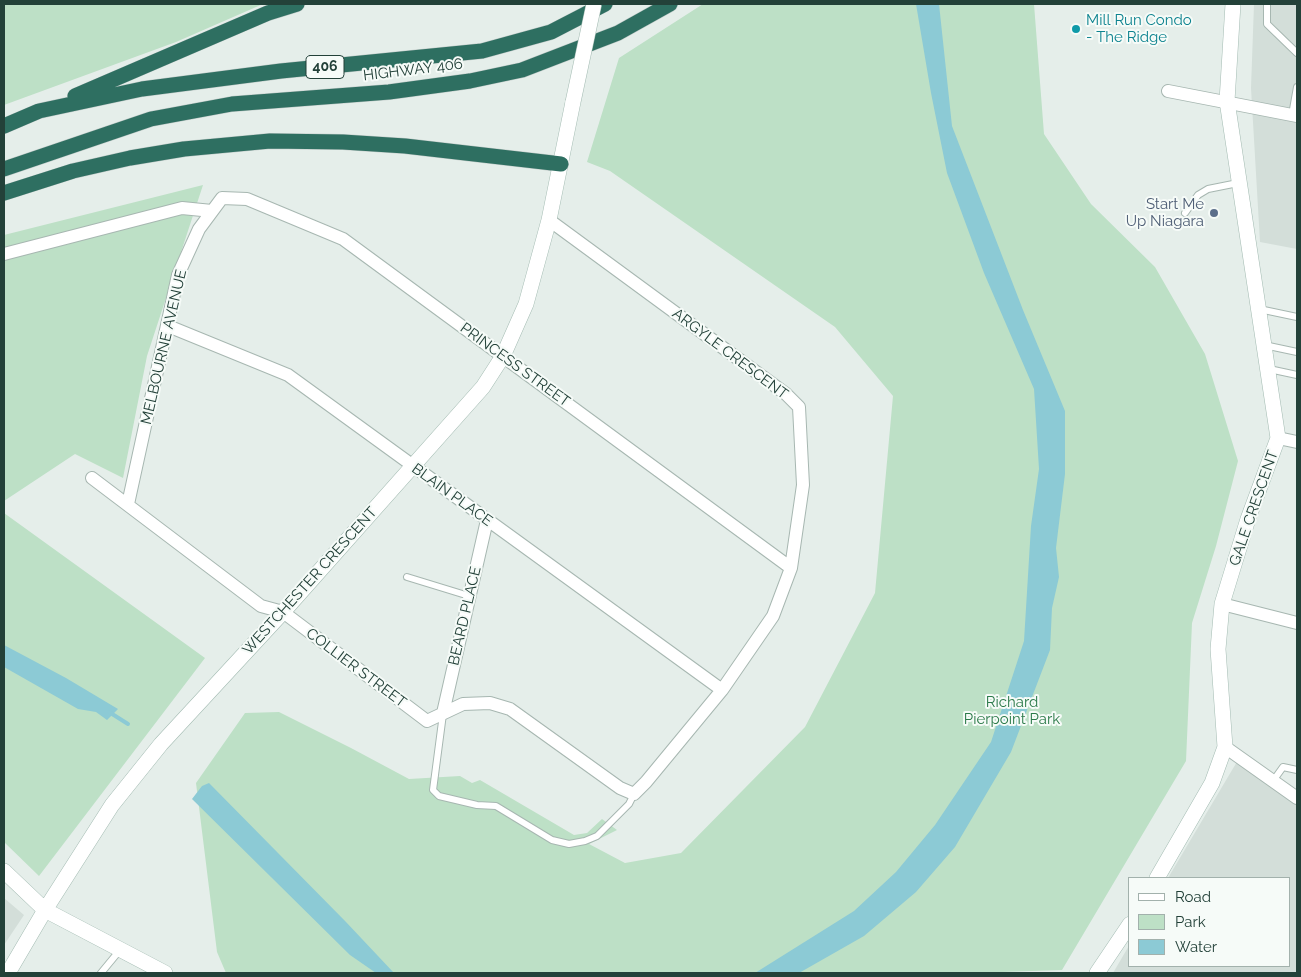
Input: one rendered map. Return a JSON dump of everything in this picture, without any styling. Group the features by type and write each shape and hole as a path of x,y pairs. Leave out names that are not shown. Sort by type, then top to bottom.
{"highway":[{"path":"38,112 268,13 297,4"},
{"name":"HIGHWAY 406","path":"4,126 38,112 142,89 300,69 482,51 551,32 605,4"},
{"name":"HIGHWAY 406","path":"4,169 151,119 232,104 389,92 470,81 522,70 618,33 670,4"},
{"path":"4,193 73,171 130,158 218,145 270,142 343,142 405,146 560,164"}],"street":[{"name":"WESTCHESTER CRESCENT","path":"8,973 45,910 112,805 136,775 161,744 283,612 483,387 502,356 526,304 549,220 594,4"},
{"name":"GALE CRESCENT","path":"1158,877 1212,783 1225,747 1218,650 1222,604 1248,519 1278,438 1227,101 1233,4"},
{"path":"1168,90 1294,115"},
{"name":"MELBOURNE AVENUE","path":"128,504 178,275 199,229 222,198"},
{"name":"PRINCESS STREET","path":"222,198 247,199 343,239 791,568"},
{"path":"4,254 182,208 212,211"},
{"name":"ARGYLE CRESCENT","path":"549,220 786,394 799,407 803,485 791,568 773,616 722,690 634,794"},
{"name":"BLAIN PLACE","path":"168,326 288,375 722,690"},
{"path":"1278,438 1297,442"},
{"name":"COLLIER STREET","path":"92,478 261,606 283,612 427,721 464,704 490,704 510,709 620,788 634,794"},
{"name":"BEARD PLACE","path":"443,713 487,520"},
{"path":"1222,604 1297,623"},
{"path":"1225,747 1297,798"},
{"path":"4,871 45,910 165,973"},
{"path":"1097,973 1128,927"}],"lane":[{"path":"1267,4 1266,24 1297,54"},
{"path":"1294,115 1297,87"},
{"path":"1185,214 1198,196 1208,189 1238,183"},
{"path":"1258,309 1297,317"},
{"path":"1264,345 1297,352"},
{"path":"1268,369 1297,375"},
{"path":"407,577 469,596"},
{"path":"443,713 433,790 439,796 477,805 496,806 552,840 569,844 585,841 597,836 629,804 634,794"},
{"path":"1273,781 1283,767 1297,770"},
{"path":"101,973 120,949"}],"shaded area":[{"path":"1254,4 1297,4 1297,249 1260,242 1251,88"},
{"path":"1238,760 1297,805 1297,973 1113,973 1128,947 1128,967 1291,967 1291,877 1169,877"},
{"path":"4,898 24,915 4,945"}],"green space":[{"path":"4,4 263,4 176,42 4,105"},
{"name":"Richard Pierpoint Park","path":"703,4 1034,4 1044,134 1091,204 1155,267 1205,354 1238,461 1216,546 1192,623 1186,761 1062,970 1001,973 226,973 217,952 196,783 245,713 279,712 409,779 460,776 472,783 480,780 574,835 587,833 602,819 617,830 589,844 625,863 681,853 805,727 875,593 893,396 835,327 610,171 587,162 619,58"},
{"path":"203,185 147,356 123,478 75,454 4,501 4,235"},
{"path":"4,513 205,658 39,876 4,842"}],"water":[{"path":"916,4 939,4 952,126 1023,310 1065,411 1065,474 1056,548 1059,577 1052,608 1050,650 1011,752 955,847 916,892 864,936 799,973 755,973 854,911 896,872 935,825 991,742 1024,641 1031,526 1039,469 1034,389 984,273 947,173"},
{"path":"4,645 66,678 118,709 107,720 96,712 78,709 4,667"},
{"path":"209,783 394,973 376,973 350,955 192,799 202,786"}],"waterway":[{"path":"109,712 128,724"}],"place":[{"name":"Mill Run Condo - The Ridge","path":"1076,29"},
{"name":"Start Me Up Niagara","path":"1214,213"}]}
